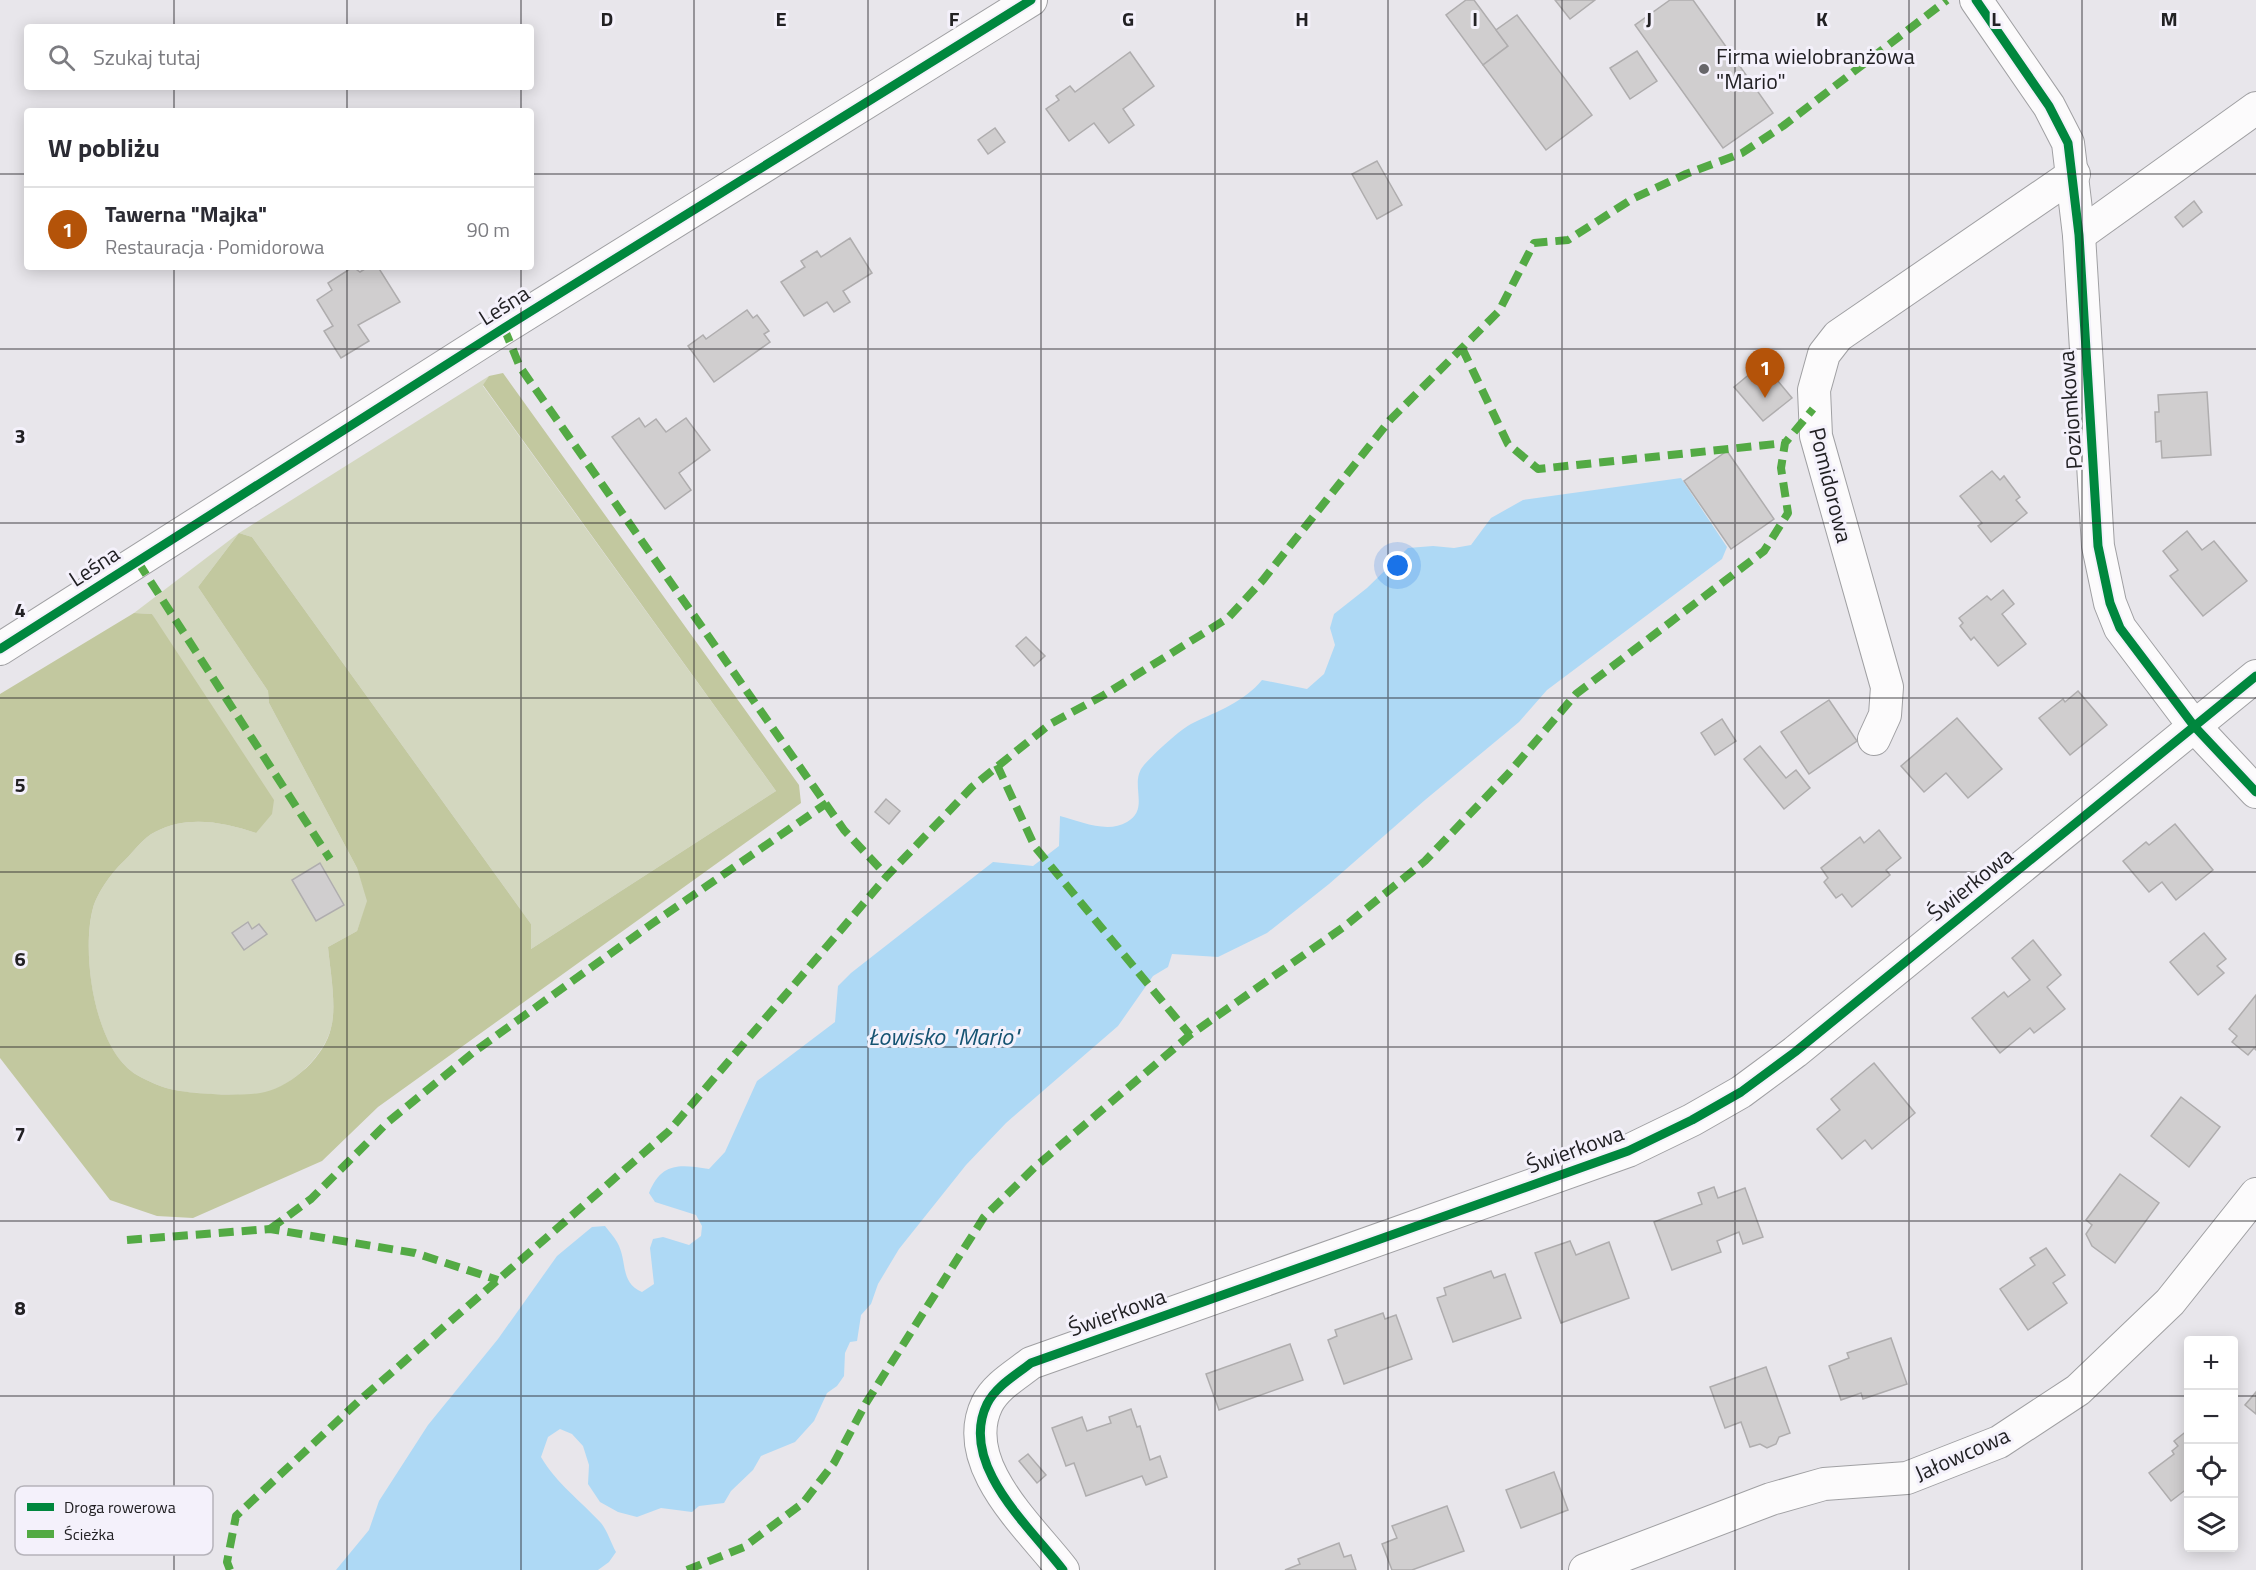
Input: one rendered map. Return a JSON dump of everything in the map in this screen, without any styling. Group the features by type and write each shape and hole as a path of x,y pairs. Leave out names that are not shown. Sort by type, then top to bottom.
{"street":[{"name":"Leśna","path":"0,649 504,328 1031,0"},
{"name":"Poziomkowa","path":"1977,0 2049,106 2068,143 2074,174 2079,235 2098,546 2110,603 2120,628 2194,726 2256,792"},
{"path":"2079,235 2256,108"},
{"name":"Pomidorowa","path":"1874,739 1885,715 1887,687 1816,436 1814,390 1824,354 1838,336 2074,174"},
{"name":"Świerkowa","path":"1063,1570 1013,1509 987,1469 979,1435 987,1404 1004,1384 1031,1364 1628,1151 1692,1120 1741,1092 1795,1052 2256,676"},
{"name":"Jałowcowa","path":"1585,1570 1771,1499 1824,1484 1907,1478 1999,1442 2087,1382 2170,1302 2256,1194"}],"green space":[{"path":"503,373 799,785 801,803 378,1107 322,1161 193,1218 157,1216 110,1200 0,1058 0,694 134,613 152,614 274,800 272,814 256,833 218,823 180,823 147,837 111,876 95,902 90,927 90,974 101,1023 110,1045 122,1062 137,1075 170,1089 207,1094 257,1094 276,1088 297,1076 315,1059 328,1039 331,1028 333,999 328,947 357,931 367,901 357,868 269,703 268,691 198,587 239,533 252,537 531,924 531,949 776,791 483,385 489,376"},
{"path":"489,376 483,386 776,791 531,949 531,924 252,537 239,533"},
{"path":"239,533 198,587 268,691 269,703 357,868 368,901 357,931 328,947 333,1019 322,1049 306,1068 276,1089 265,1093 234,1095 195,1093 165,1088 137,1075 122,1062 110,1045 101,1023 94,999 89,950 93,908 98,895 116,870 151,834 180,823 192,822 218,823 256,833 152,614 134,613"}],"water":[{"name":"Łowisko \"Mario\"","path":"1681,478 1727,547 1722,559 1547,690 1519,722 1329,884 1267,933 1218,957 1172,954 1168,967 1153,976 1118,1026 1006,1123 966,1165 899,1249 878,1284 871,1304 861,1315 857,1341 850,1342 845,1353 844,1376 837,1386 827,1393 814,1421 795,1442 761,1456 753,1470 731,1491 724,1503 699,1506 692,1512 661,1508 637,1517 618,1512 600,1502 588,1484 589,1465 583,1446 572,1434 560,1429 548,1437 541,1457 569,1492 601,1523 607,1533 616,1552 609,1562 598,1570 336,1570 369,1530 379,1501 428,1425 498,1339 557,1256 592,1227 605,1226 620,1249 630,1283 642,1292 654,1284 650,1248 653,1239 663,1237 689,1245 701,1236 702,1226 696,1215 655,1202 649,1193 654,1183 666,1170 673,1168 681,1166 709,1169 725,1152 757,1081 835,1022 838,986 851,973 993,862 1033,866 1059,846 1060,816 1102,827 1119,825 1134,817 1139,803 1138,780 1144,765 1167,742 1188,726 1239,700 1262,680 1307,689 1324,674 1335,645 1330,628 1334,614 1367,588 1408,548 1433,546 1454,548 1471,545 1491,518 1523,500"}],"building":[{"path":"1466,0 1474,0 1508,46 1483,65 1446,15"},
{"path":"1555,0 1595,0 1570,19"},
{"name":"Firma wielobranżowa \"Mario\"","path":"1670,0 1693,0 1773,113 1723,148 1635,25"},
{"path":"1517,15 1592,115 1546,150 1483,65 1508,46 1496,30"},
{"path":"1637,51 1657,81 1630,99 1610,68"},
{"path":"1130,52 1154,86 1123,109 1134,125 1109,143 1094,123 1069,141 1046,109 1059,100 1056,96 1070,86 1075,92"},
{"path":"995,128 1005,142 988,154 978,140"},
{"path":"1377,161 1402,205 1377,219 1352,174"},
{"path":"2194,201 2202,212 2183,227 2175,217"},
{"path":"850,238 872,273 843,291 850,302 834,312 827,302 804,316 781,282 805,267 801,261 817,251 821,257"},
{"path":"348,270 360,272 380,270 400,302 358,325 369,341 341,358 324,331 333,326 317,300 332,290 328,283"},
{"path":"747,310 753,318 757,315 769,331 764,334 770,342 714,382 688,346 703,335 706,339"},
{"path":"1763,363 1792,398 1763,421 1734,387"},
{"path":"2207,392 2211,455 2162,458 2161,441 2156,442 2155,412 2159,412 2158,395"},
{"path":"639,418 645,427 656,419 666,432 686,418 710,450 679,473 691,490 665,509 612,437"},
{"path":"1727,451 1774,519 1731,549 1684,481"},
{"path":"1992,471 2000,480 2004,476 2020,497 2016,500 2027,513 1991,542 1978,526 1982,523 1960,496"},
{"path":"2187,531 2202,550 2214,541 2247,581 2203,616 2170,576 2178,570 2163,551"},
{"path":"2003,590 2014,604 2002,614 2026,644 1998,666 1974,637 1971,640 1960,626 1963,623 1959,618 1987,596 1991,600"},
{"path":"1026,637 1045,656 1034,666 1016,646"},
{"path":"2078,691 2107,725 2070,755 2039,718 2063,699 2065,702"},
{"path":"1829,700 1857,741 1809,774 1781,732"},
{"path":"1957,718 2002,769 1968,798 1946,773 1924,792 1901,766"},
{"path":"1722,719 1736,741 1715,755 1701,733"},
{"path":"1760,746 1786,778 1796,770 1810,788 1784,809 1744,759"},
{"path":"886,799 900,811 889,824 875,812"},
{"path":"2175,824 2213,870 2176,900 2162,882 2149,892 2123,861 2146,842 2149,845"},
{"path":"1879,830 1901,858 1886,870 1890,875 1852,907 1842,894 1836,898 1824,882 1828,878 1821,868 1860,837 1864,843"},
{"path":"320,863 344,905 316,921 292,880"},
{"path":"248,922 252,929 259,924 267,934 244,950 232,933"},
{"path":"2204,933 2226,959 2217,966 2224,973 2198,995 2170,962"},
{"path":"2033,940 2061,975 2047,987 2065,1009 2034,1033 2030,1028 2000,1053 1972,1018 2004,992 2008,997 2030,980 2012,958"},
{"path":"2256,995 2256,1050 2254,1048 2248,1055 2232,1042 2237,1036 2229,1029"},
{"path":"1874,1063 1915,1113 1872,1149 1865,1140 1842,1159 1817,1129 1840,1110 1831,1099"},
{"path":"2181,1097 2220,1127 2189,1167 2151,1136"},
{"path":"2120,1174 2159,1203 2115,1263 2092,1246 2086,1234 2092,1225 2086,1220"},
{"path":"1714,1187 1718,1198 1745,1188 1763,1237 1743,1244 1739,1232 1717,1241 1721,1252 1672,1270 1654,1222 1702,1204 1698,1193"},
{"path":"1570,1241 1576,1255 1609,1242 1629,1298 1561,1323 1535,1253"},
{"path":"2046,1248 2065,1275 2053,1283 2067,1303 2028,1330 2000,1289 2035,1265 2030,1258"},
{"path":"1491,1271 1494,1278 1505,1274 1521,1318 1453,1342 1437,1298 1446,1295 1444,1288"},
{"path":"1383,1313 1385,1319 1396,1315 1412,1359 1344,1384 1328,1340 1337,1336 1335,1330"},
{"path":"1891,1338 1907,1384 1863,1399 1861,1393 1841,1400 1829,1366 1849,1358 1847,1353"},
{"path":"1290,1344 1303,1380 1219,1410 1206,1374"},
{"path":"1766,1367 1790,1433 1779,1437 1776,1444 1767,1448 1760,1444 1750,1447 1741,1422 1725,1428 1710,1387"},
{"path":"2256,1392 2256,1414 2245,1405"},
{"path":"1131,1409 1137,1427 1140,1426 1150,1460 1160,1456 1167,1477 1146,1485 1142,1476 1086,1496 1074,1463 1066,1466 1052,1428 1082,1417 1087,1431 1111,1423 1109,1417"},
{"path":"2184,1433 2184,1491 2171,1501 2149,1473 2174,1454 2172,1451 2178,1446 2174,1441"},
{"path":"1028,1454 1046,1475 1037,1483 1019,1461"},
{"path":"1554,1472 1568,1510 1521,1528 1506,1490"},
{"path":"1447,1506 1464,1551 1412,1570 1392,1570 1382,1544 1397,1538 1392,1526"},
{"path":"1339,1543 1344,1557 1351,1555 1356,1570 1285,1570 1300,1564 1298,1559"}],"marked path":[{"path":"230,1570 227,1562 236,1516 360,1400 669,1131 887,876 972,787 1050,724 1104,695 1228,618 1263,580 1390,420 1499,311 1534,243 1568,240 1632,199 1686,174 1742,153 1783,126 1947,0"},
{"path":"504,328 520,367 844,830 887,876"},
{"path":"1462,348 1508,444 1538,469 1785,443"},
{"path":"687,1570 744,1547 803,1503 834,1463 866,1403 984,1217 1035,1167 1190,1035 1345,926 1425,861 1508,774 1576,694 1764,551 1788,513 1781,468 1785,443 1813,409"},
{"path":"138,562 330,859"},
{"path":"997,765 1035,847 1190,1035"},
{"path":"270,1229 311,1199 388,1122 475,1051 653,923 827,803"},
{"path":"127,1240 270,1229 415,1253 498,1280"}],"cycle path":[{"path":"0,649 504,328 1031,0"},
{"path":"1976,0 2049,106 2068,143 2079,235 2098,546 2110,603 2120,628 2194,726 2256,792"},
{"path":"1063,1570 1002,1493 990,1472 982,1449 981,1427 987,1404 1001,1386 1013,1376 1031,1363 1628,1151 1692,1120 1741,1092 1795,1052 2256,676"}],"place":[{"name":"Firma wielobranżowa \"Mario\"","path":"1704,69"},
{"name":"Tawerna \"Majka\"","path":"1765,398"}]}
